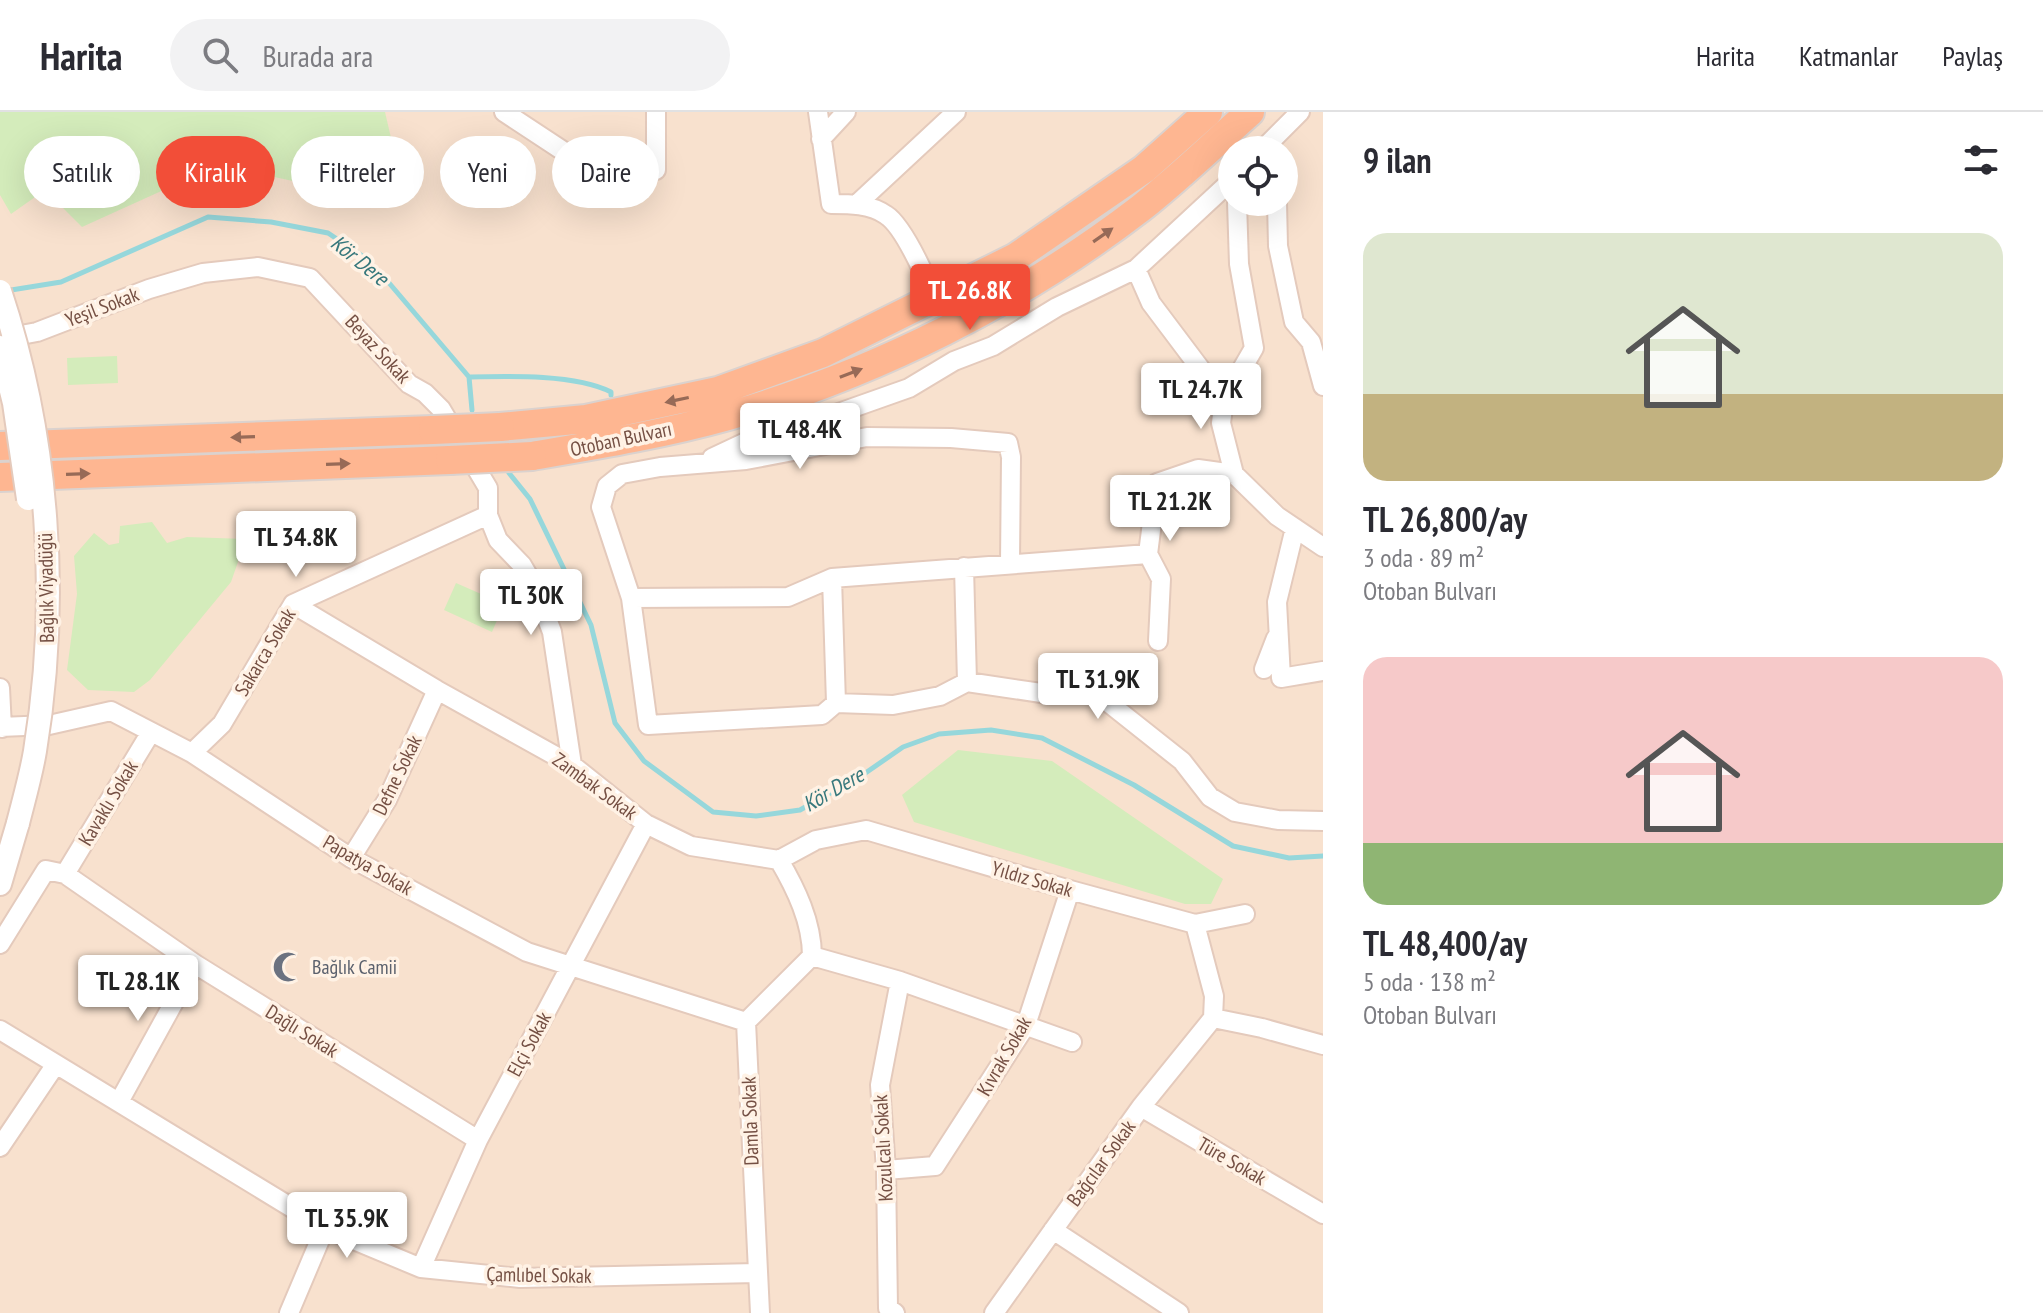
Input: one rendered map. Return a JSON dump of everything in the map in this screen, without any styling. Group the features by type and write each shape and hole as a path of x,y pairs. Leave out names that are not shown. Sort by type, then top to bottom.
{"highway":[{"name":"Otoban Bulvarı","path":"0,446 500,427 586,419 718,391 823,353 1016,257 1144,169 1208,112"},
{"name":"Otoban Bulvarı","path":"0,477 532,456 594,446 727,416 855,373 962,321 1060,265 1142,207 1250,112"}],"street":[{"path":"504,112 592,170 656,170 656,112"},
{"path":"818,112 831,204 857,204 888,215 917,256 929,285"},
{"path":"821,139 846,112"},
{"path":"857,204 956,112"},
{"path":"1283,136 1300,112"},
{"path":"699,464 746,442 909,388 954,361 993,346 1057,307 1136,269 1218,193"},
{"path":"1237,216 1239,264 1254,348 1224,400 1221,423 1234,474 1277,516 1323,547"},
{"path":"1277,216 1278,246 1294,322 1317,338 1323,386"},
{"name":"Beyaz Sokak","path":"203,273 258,267 310,278 409,384 425,393 441,409 488,488 488,515 498,540 522,565 536,589 552,632 572,765"},
{"path":"1136,269 1151,303 1224,400"},
{"name":"Yeşil Sokak","path":"0,339 37,332 149,289 203,273"},
{"name":"Bağlık Viyadüğü","path":"0,291 22,368 37,439 48,553 46,655 34,753 0,847"},
{"name":"Bağlık Viyadüğü","path":"0,347 21,448 32,552 32,637 27,707 13,818 0,884"},
{"path":"1010,563 1008,443 951,438 867,437 746,460 622,474 607,486 601,507 631,598 648,725 822,715 836,703 893,705 940,696 967,682 1048,694 1082,691 1100,696 1182,761 1210,797 1235,812 1278,820 1323,821"},
{"path":"1158,641 1161,579 1148,554 1157,483 1198,469 1234,474"},
{"name":"Sakarca Sokak","path":"192,753 222,724 293,604 488,515"},
{"path":"1295,528 1277,602 1281,678 1323,671"},
{"path":"631,598 788,597 832,578 1148,554"},
{"path":"964,567 967,682"},
{"path":"832,578 836,703"},
{"name":"Zambak Sokak","path":"293,604 437,690 572,765 646,824 691,846 779,860"},
{"path":"1264,669 1278,631"},
{"path":"0,688 1,728"},
{"name":"Defne Sokak","path":"351,858 387,800 437,690"},
{"name":"Papatya Sokak","path":"1,728 49,725 111,711 192,753 351,858 527,952 746,1022"},
{"name":"Kavaklı Sokak","path":"0,944 56,872 151,732"},
{"name":"Elçi Sokak","path":"421,1268 478,1140 646,824"},
{"name":"Yıldız Sokak","path":"779,860 816,840 866,830 1195,924"},
{"path":"746,1022 812,956 812,935 792,883 779,860"},
{"name":"Dağlı Sokak","path":"56,872 195,964 478,1140"},
{"name":"Kıvrak Sokak","path":"886,1170 935,1166 1026,1025 1070,890"},
{"path":"1245,914 1195,924 1214,996 1213,1018 1323,1045"},
{"path":"812,956 900,981 1072,1042"},
{"path":"119,1102 195,964"},
{"name":"Kozulcalı Sokak","path":"895,1313 888,1308 886,1170 880,1085 900,981"},
{"name":"Bağcılar Sokak","path":"994,1313 1141,1107 1213,1018"},
{"name":"Damla Sokak","path":"746,1022 760,1313"},
{"name":"Çamlıbel Sokak","path":"0,1030 325,1228 421,1268 520,1278 757,1273"},
{"path":"0,1147 56,1064"},
{"name":"Türe Sokak","path":"1141,1107 1323,1214"},
{"path":"289,1313 325,1228"},
{"path":"1053,1230 1179,1313"}],"shaded area":[{"path":"0,112 1323,112 1323,1313 0,1313"}],"green space":[{"path":"0,112 385,112 391,136 291,136 291,181 275,177 275,136 156,136 156,193 140,201 140,136 24,136 24,205 11,214 0,195"},
{"path":"63,208 124,208 82,227"},
{"path":"117,356 118,383 68,385 67,358"},
{"path":"152,522 167,543 187,537 246,539 231,582 150,680 134,692 88,690 67,670 77,594 74,556 94,533 109,545 119,543 120,526"},
{"path":"456,583 504,604 492,632 444,610"},
{"path":"958,750 1052,761 1223,879 1211,904 1185,904 914,822 902,795"}],"waterway":[{"name":"Kör Dere","path":"5,291 61,282 208,217 271,222 328,233 364,257 384,277 469,377 472,410"},
{"path":"469,377 561,379 596,386 611,392 611,395"},
{"name":"Kör Dere","path":"509,473 530,499 591,625 615,723 644,761 713,812 756,816 800,810 864,774 903,747 939,734 991,730 1042,738 1134,785 1233,846 1289,858 1323,856"}],"place":[{"name":"Bağlık Camii","path":"288,967"}]}
